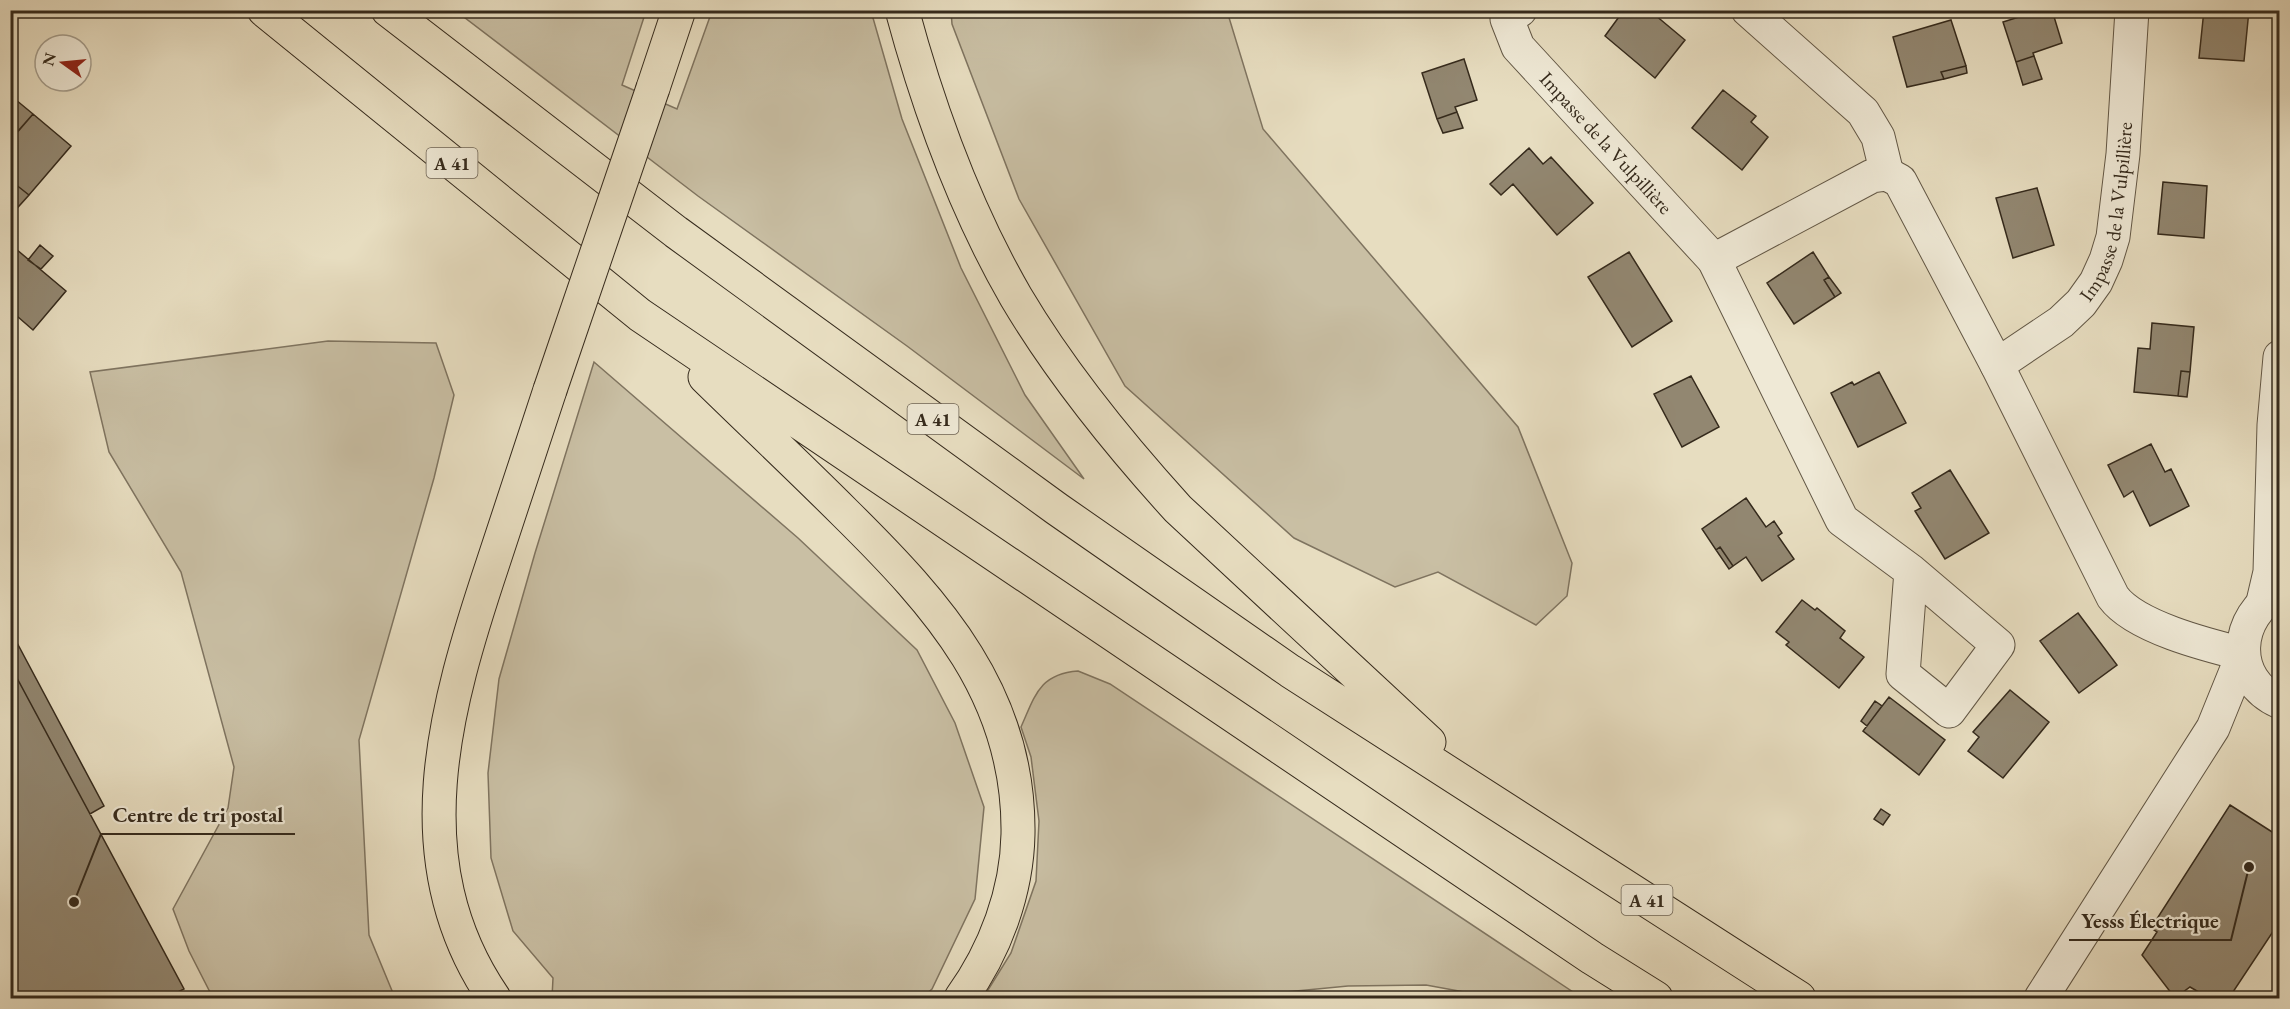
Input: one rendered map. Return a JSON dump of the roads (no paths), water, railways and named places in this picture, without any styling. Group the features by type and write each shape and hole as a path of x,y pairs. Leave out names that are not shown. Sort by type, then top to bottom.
{"highway":[{"name":"A 41","path":"264,10 640,315 1656,999"},
{"name":"A 41","path":"388,10 676,232 1057,508 1290,671 1799,999"},
{"path":"494,999 472,960 452,909 440,858 439,779 448,719 465,651 550,390 679,10"},
{"path":"902,10 946,150 971,209 1016,297 1082,394 1178,509 1495,802"},
{"path":"640,315 885,552 944,619 973,664 986,691 1001,727 1013,772 1017,815 1017,851 1006,906 995,938 981,969 961,999"}],"street":[{"path":"1748,10 1863,112 1878,138 1887,174"},
{"name":"Impasse de la Vulpillière","path":"1997,365 2061,322 2086,296 2096,282 2106,260 2113,237 2123,154 2132,10"},
{"name":"Impasse de la Vulpillière","path":"1513,15 1518,47 1714,260 1836,510 1850,526 1911,571"},
{"path":"1714,260 1872,176 1887,174 1900,182 1997,365 2113,597 2137,618 2219,648 2243,654"},
{"path":"2041,999 2213,728 2243,654 2244,639 2250,619 2271,597 2274,425 2280,357"},
{"path":"2243,654 2248,672 2258,687 2276,700"},
{"path":"2213,728 2276,700"}],"place":[{"name":"Yesss Électrique","path":"2249,867"},
{"name":"Centre de tri postal","path":"74,902"}]}
